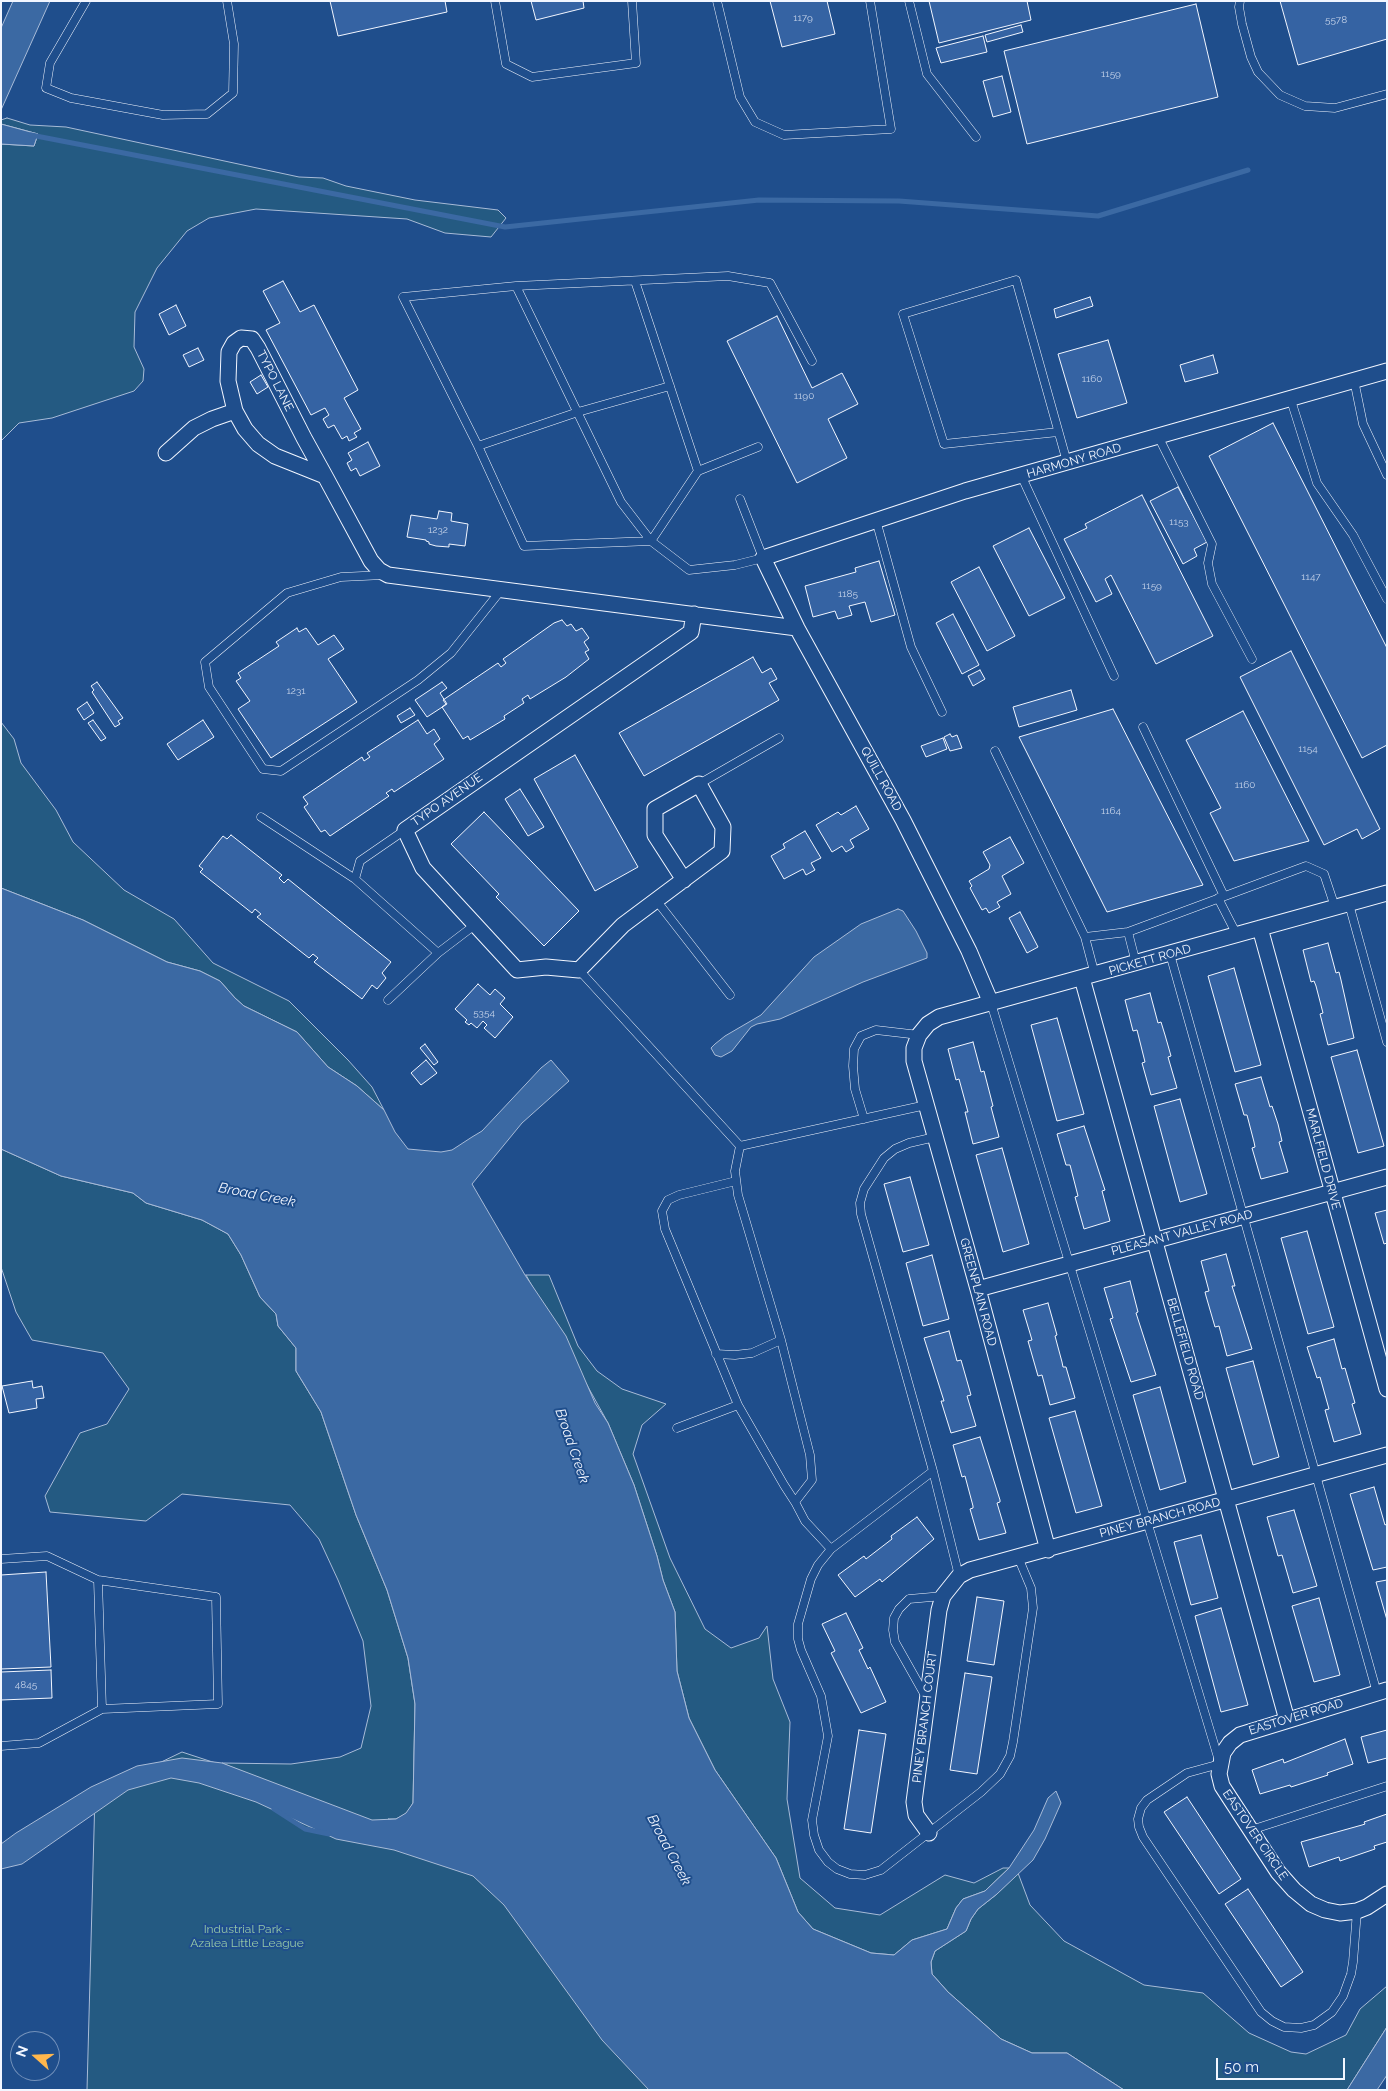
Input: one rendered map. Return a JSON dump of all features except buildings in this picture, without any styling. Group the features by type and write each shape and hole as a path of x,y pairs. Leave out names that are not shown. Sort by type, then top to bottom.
{"street":[{"name":"TYPO LANE","path":"325,476 275,456 258,444 245,429 235,411 228,381 229,352 234,343 241,338 252,339 258,348 371,562 379,570 388,574"},
{"name":"HARMONY ROAD","path":"764,558 876,520 1067,462 1387,371"},
{"path":"166,453 194,428 235,411"},
{"name":"QUILL ROAD","path":"764,558 798,628 903,820 969,951 991,1003"},
{"path":"388,574 798,628"},
{"name":"TYPO AVENUE","path":"579,970 546,967 517,970 423,868 405,830 691,632 694,614"},
{"path":"579,970 623,925 684,880 722,851 723,827 699,784 655,809 655,835 684,880"},
{"name":"PICKETT ROAD","path":"919,1035 928,1024 939,1017 1387,894"},
{"name":"MARLFIELD DRIVE","path":"1260,928 1387,1389"},
{"name":"BELLEFIELD ROAD","path":"1089,977 1154,1241 1287,1720"},
{"name":"GREENPLAIN ROAD","path":"919,1035 914,1048 914,1061 1048,1550"},
{"name":"PLEASANT VALLEY ROAD","path":"978,1289 1387,1177"},
{"name":"PINEY BRANCH ROAD","path":"943,1596 959,1576 970,1570 1387,1455"},
{"name":"PINEY BRANCH COURT","path":"929,1833 916,1815 914,1802 939,1610 943,1596"},
{"name":"EASTOVER ROAD","path":"1220,1764 1223,1753 1230,1743 1240,1735 1382,1691"},
{"name":"EASTOVER CIRCLE","path":"1220,1764 1219,1774 1222,1786 1278,1872 1294,1890 1311,1904 1325,1910 1340,1913 1356,1911 1368,1907 1387,1894"}],"lane":[{"path":"86,1 50,63 46,88 71,98 163,115 207,114 233,93 234,44 227,1"},
{"path":"495,1 506,64 532,77 636,63 632,1"},
{"path":"717,1 740,97 755,122 784,135 891,129 870,1"},
{"path":"909,1 927,74 976,137"},
{"path":"1240,1 1239,8 1242,24 1251,57 1258,72 1280,95 1305,106 1335,108 1387,94"},
{"path":"651,541 524,546 478,446 403,297 516,286 728,276 770,283 812,361"},
{"path":"1058,432 944,444 903,314 1016,280 1067,462"},
{"path":"635,281 698,471"},
{"path":"516,286 621,502 651,541 689,570 735,565 764,558 740,499"},
{"path":"1354,380 1363,424 1387,475"},
{"path":"478,446 578,412 670,386"},
{"path":"1290,398 1318,483 1354,535 1387,599"},
{"path":"1158,436 1212,544 1208,563 1212,584 1252,659"},
{"path":"651,541 698,471 758,447"},
{"path":"1021,476 1114,676"},
{"path":"876,520 912,647 942,712"},
{"path":"388,574 341,578 287,593 205,662 210,687 263,769 281,771 418,680 452,653 502,589"},
{"path":"1143,727 1237,935"},
{"path":"699,784 779,738"},
{"path":"995,751 1085,937 1089,977"},
{"path":"261,817 370,891 438,953"},
{"path":"354,880 360,862 405,830"},
{"path":"1085,937 1128,932 1306,866 1324,874 1342,905 1387,1042"},
{"path":"656,900 730,995"},
{"path":"388,1000 438,953 476,924"},
{"path":"1128,932 1136,964"},
{"path":"1170,954 1315,1475 1382,1691"},
{"path":"579,970 740,1146"},
{"path":"991,1003 1220,1764 1188,1773 1147,1800 1141,1808 1138,1819 1139,1827 1143,1836 1261,2012 1272,2021 1284,2027 1300,2028 1314,2025 1332,2012 1342,1996 1351,1974 1356,1911"},
{"path":"864,1118 854,1089 853,1066 854,1049 861,1036 876,1030 919,1035"},
{"path":"740,1146 926,1105"},
{"path":"935,1137 909,1143 895,1149 884,1158 864,1189 860,1202 861,1214 959,1576"},
{"path":"740,1146 735,1171 738,1195 780,1340 810,1455 812,1480 795,1502"},
{"path":"736,1181 679,1195 668,1200 662,1211 665,1229 738,1405 805,1520 831,1549"},
{"path":"716,1354 735,1355 752,1353 780,1340"},
{"path":"677,1428 738,1405"},
{"path":"932,1471 831,1549 818,1565 811,1579 798,1624 798,1639 821,1696 828,1736 812,1820 814,1835 819,1850 833,1866 850,1874 865,1875 881,1870 981,1792 1000,1774 1010,1756 1033,1608 1031,1588 1018,1557"},
{"path":"1,1559 47,1556 98,1580 216,1597 218,1704 102,1708 39,1743 1,1746"},
{"path":"98,1580 102,1708"},
{"path":"927,1699 895,1642 894,1618 899,1609 909,1599 943,1596"},
{"path":"1251,1830 1387,1786"}],"green space":[{"path":"7,118 30,125 66,127 299,177 323,178 346,186 415,200 498,210 506,218 491,237 445,233 407,219 256,209 209,218 187,231 157,268 135,312 134,347 144,369 143,381 134,391 52,418 19,423 1,441 1,144 34,146 38,134 1,124 1,120"},
{"path":"1,722 14,739 21,763 56,810 73,842 124,890 174,919 213,963 289,1001 372,1087 384,1110 357,1086 328,1067 297,1032 244,1006 220,981 200,971 167,962 83,920 1,888"},
{"name":"Industrial Park - Azalea Little League","path":"1,1149 61,1176 133,1193 146,1203 202,1220 228,1234 241,1255 260,1297 276,1314 278,1326 296,1348 296,1371 321,1412 356,1515 387,1590 408,1658 415,1704 413,1803 407,1813 396,1819 388,1819 477,1849 669,2090 87,2090 95,1794 182,1752 246,1773 222,1763 291,1764 340,1757 361,1748 371,1706 363,1641 319,1539 290,1505 182,1494 146,1521 50,1512 45,1496 80,1433 107,1424 129,1389 103,1353 32,1340 16,1312 1,1267"},
{"path":"526,1275 549,1275 578,1346 597,1371 622,1389 666,1404 642,1425 633,1454 670,1558 705,1629 731,1648 759,1638 767,1626 773,1679 790,1722 787,1799 800,1878 835,1908 880,1915 945,1875 974,1883 1003,1868 1009,1868 985,1891 963,1899 956,1908 947,1929 912,1940 894,1955 871,1953 813,1929 798,1912 776,1858 715,1770 689,1718 677,1671 675,1612 663,1580 634,1485 608,1423"},
{"path":"1018,1873 1030,1905 1064,1941 1144,1985 1203,1993 1249,2033 1291,2052 1306,2054 1346,2035 1360,2009 1387,1986 1387,2027 1347,2090 1124,2090 1067,2053 1032,2053 1001,2039 948,1992 932,1974 931,1962 935,1951 966,1931 978,1909 997,1894"}],"water":[{"path":"13,1 50,1 1,110 1,28"},
{"path":"1,124 38,134 34,146 1,144"},
{"name":"Broad Creek","path":"1,888 83,920 167,962 200,971 220,981 244,1006 297,1032 328,1067 357,1086 384,1110 395,1132 408,1149 441,1152 452,1150 482,1131 541,1068 551,1060 569,1081 522,1123 472,1184 525,1275 566,1336 595,1403 608,1423 634,1485 663,1580 675,1612 677,1671 689,1718 715,1770 776,1858 798,1912 813,1929 871,1953 894,1955 912,1940 947,1929 956,1908 963,1899 985,1891 1009,1868 1034,1830 1048,1798 1056,1791 1061,1803 1045,1839 1033,1860 978,1909 966,1931 935,1951 931,1962 932,1974 948,1992 1001,2039 1032,2053 1067,2053 1124,2090 649,2090 602,2040 504,1905 473,1876 394,1850 336,1839 256,1802 199,1783 171,1778 128,1790 22,1864 1,1869 1,1844 91,1787 137,1766 182,1758 222,1763 372,1820 396,1819 406,1813 413,1803 415,1704 408,1658 387,1590 356,1515 321,1412 296,1371 296,1348 278,1326 276,1314 260,1297 241,1255 228,1234 202,1220 146,1203 133,1193 61,1176 1,1149"},
{"path":"898,909 903,911 916,931 927,953 927,958 863,982 780,1019 757,1024 751,1027 732,1051 721,1057 715,1055 711,1048 715,1044 761,1015 814,957 861,924"},
{"path":"1387,2027 1387,2075 1377,2090 1347,2090"}],"waterway":[{"path":"31,135 505,227 759,200 899,201 1098,216 1248,170"},
{"path":"274,1809 305,1829 329,1834"}]}
